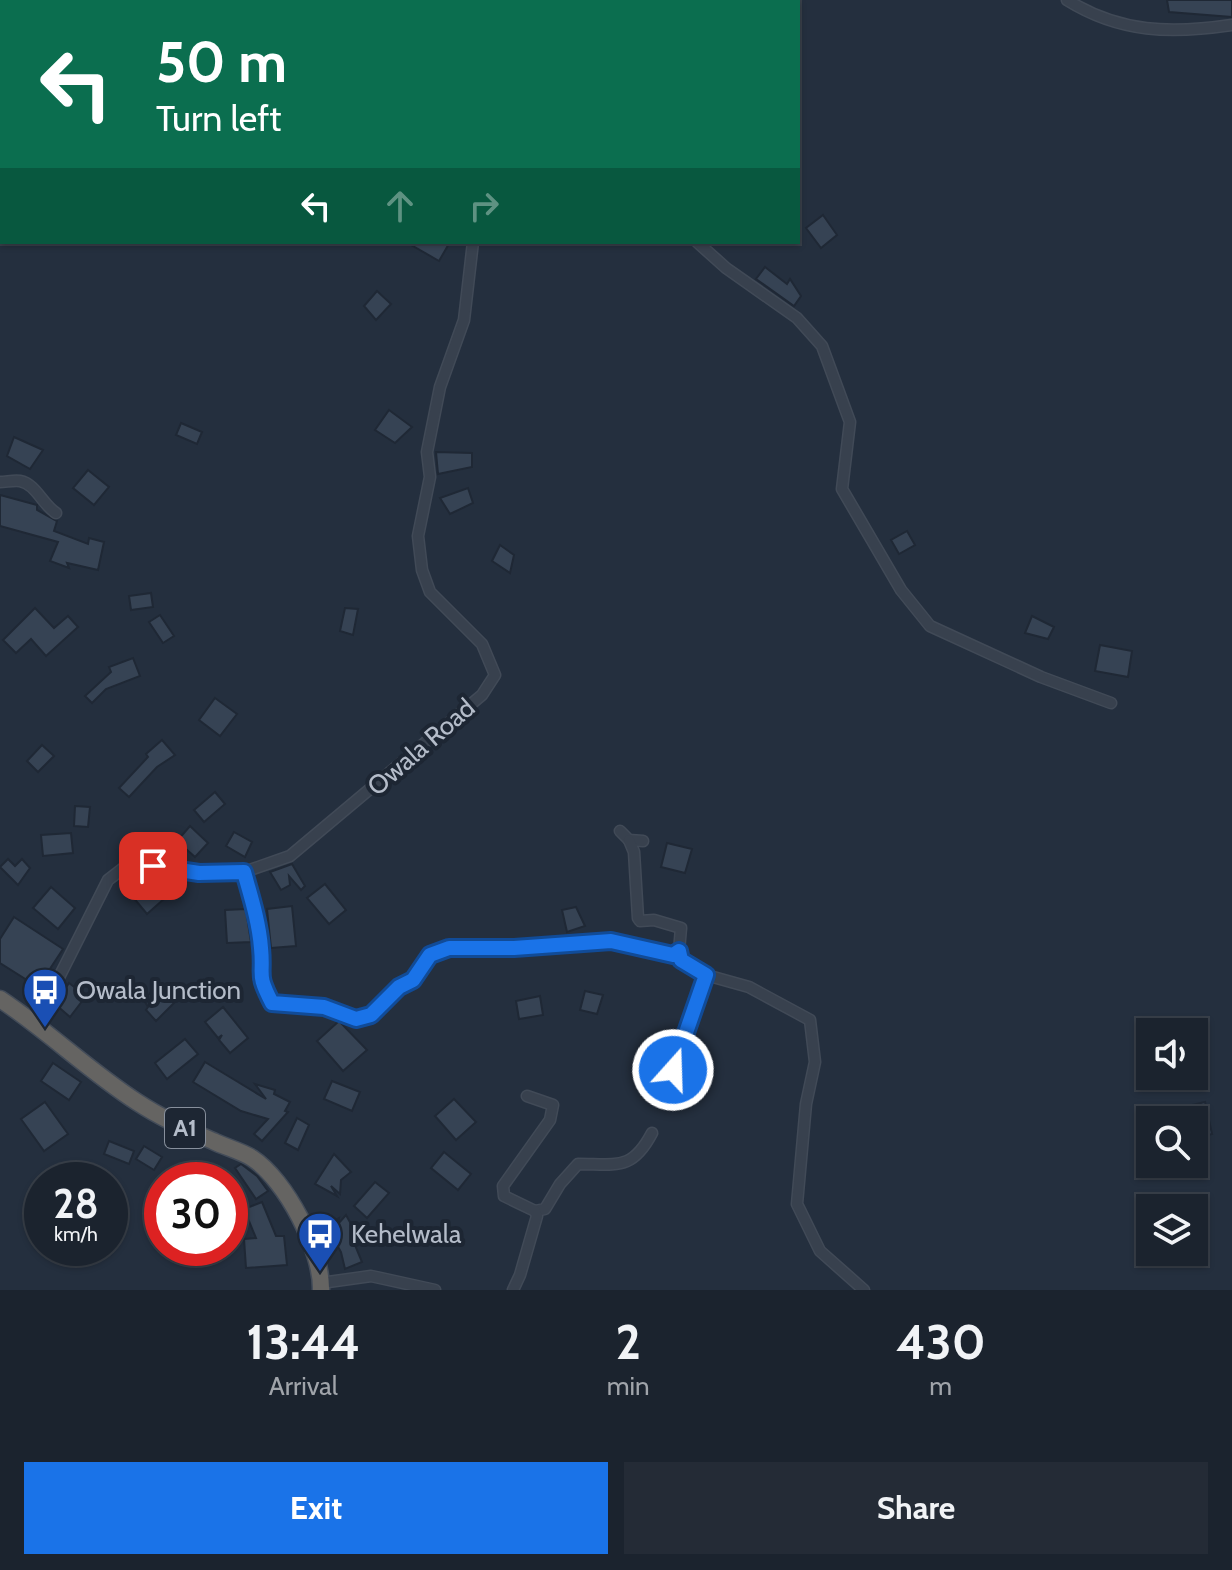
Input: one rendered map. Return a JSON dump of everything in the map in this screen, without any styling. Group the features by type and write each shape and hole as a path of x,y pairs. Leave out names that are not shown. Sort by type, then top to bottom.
{"highway":[{"name":"A1","path":"0,999 36,1023 137,1102 253,1159 279,1185 303,1224 321,1287"}],"street":[{"path":"1067,0 1094,17 1141,28 1198,30 1232,25"},
{"name":"Owala Road","path":"36,1023 108,880 130,863 199,873 244,872 290,856 324,831 482,695 495,675 482,644 430,592 422,570 418,536 430,477 427,452 440,387 464,320 473,244"},
{"path":"699,244 726,268 797,318 822,346 850,422 842,489 901,590 930,626 1041,677 1111,703"},
{"path":"0,482 16,480 30,484 46,507 56,513"},
{"path":"620,831 629,840 634,852 640,921 654,920 681,928 681,960 706,975 749,987 810,1020 815,1062 806,1104 797,1204 820,1251 864,1290"},
{"path":"629,840 643,841"},
{"path":"244,872 262,951 259,979 272,1003 324,1007 356,1019 371,1015 399,987 413,980 430,955 449,948 514,948 611,941 673,955 679,951"},
{"path":"673,1070 706,975"},
{"path":"527,1096 553,1105 550,1120 503,1186 504,1196 535,1211 545,1209 560,1184 578,1164 631,1161 642,1152 652,1133"},
{"path":"513,1290 537,1216 535,1211"},
{"path":"321,1287 371,1276 435,1290"}],"building":[{"path":"1167,0 1232,0 1232,17 1169,12"},
{"path":"823,215 837,235 821,248 806,228"},
{"path":"409,244 449,244 439,261"},
{"path":"765,267 787,284 790,279 801,296 794,306 756,279"},
{"path":"377,291 391,304 376,320 364,306"},
{"path":"389,410 412,427 395,443 375,430"},
{"path":"181,423 202,432 197,444 176,435"},
{"path":"14,437 43,450 30,469 7,456"},
{"path":"436,452 472,453 472,467 438,474"},
{"path":"88,470 109,487 94,505 73,488"},
{"path":"468,488 473,503 450,514 440,498"},
{"path":"0,495 37,505 37,510 57,521 54,531 88,544 89,538 104,542 98,570 67,563 69,568 50,561 58,542 0,526"},
{"path":"907,531 915,545 899,554 891,540"},
{"path":"500,545 514,555 510,573 492,561"},
{"path":"151,593 153,607 131,610 129,596"},
{"path":"35,608 54,628 68,616 78,627 46,656 31,639 16,653 3,640"},
{"path":"345,608 358,609 353,635 340,631"},
{"path":"160,615 174,636 163,643 149,622"},
{"path":"1032,616 1054,627 1048,639 1025,633"},
{"path":"1100,645 1132,651 1128,677 1095,671"},
{"path":"133,658 140,676 106,689 92,703 85,696 111,672 109,667"},
{"path":"215,698 237,714 220,736 199,720"},
{"path":"162,740 175,755 157,767 129,797 119,788 148,757 146,754"},
{"path":"42,745 54,756 38,772 27,761"},
{"path":"215,792 225,804 204,822 194,810"},
{"path":"75,806 90,807 88,827 74,826"},
{"path":"190,826 208,843 195,857 177,841"},
{"path":"234,832 252,842 245,857 226,846"},
{"path":"71,833 73,853 43,856 41,835"},
{"path":"667,843 692,849 685,873 661,867"},
{"path":"8,859 15,866 22,859 30,868 18,885 0,867"},
{"path":"292,864 305,886 301,890 289,876 290,885 281,890 270,872"},
{"path":"148,874 159,875 173,891 147,914 127,890"},
{"path":"325,884 346,910 329,924 307,898"},
{"path":"51,887 75,908 58,929 33,908"},
{"path":"292,906 296,946 271,948 267,909"},
{"path":"576,907 585,926 567,932 562,910"},
{"path":"246,909 251,942 227,943 225,910"},
{"path":"14,917 63,949 38,987 0,963 0,939"},
{"path":"69,983 86,996 70,1017 55,1004"},
{"path":"157,985 174,1003 156,1021 146,1010 148,1007 144,1000"},
{"path":"585,991 603,995 597,1014 580,1010"},
{"path":"540,996 543,1015 519,1019 516,1001"},
{"path":"223,1007 248,1038 230,1053 219,1040 222,1035 218,1038 205,1022"},
{"path":"339,1021 367,1050 343,1071 317,1041"},
{"path":"185,1039 198,1054 167,1079 155,1063"},
{"path":"205,1062 266,1099 255,1084 275,1090 274,1094 290,1102 285,1111 288,1112 262,1141 254,1134 268,1119 241,1111 193,1082"},
{"path":"53,1063 81,1082 69,1100 41,1081"},
{"path":"332,1081 360,1092 352,1111 324,1099"},
{"path":"454,1099 476,1122 456,1140 435,1116"},
{"path":"45,1102 68,1134 44,1151 21,1119"},
{"path":"297,1118 309,1125 298,1150 285,1143"},
{"path":"109,1141 134,1151 129,1164 104,1154"},
{"path":"144,1146 162,1157 159,1162 144,1164 136,1159"},
{"path":"444,1152 471,1174 458,1190 431,1168"},
{"path":"334,1154 351,1172 341,1180 340,1194 331,1186 337,1196 315,1184"},
{"path":"248,1169 268,1191 256,1199 248,1187"},
{"path":"375,1182 389,1193 367,1218 354,1206"},
{"path":"262,1202 276,1236 284,1236 287,1265 246,1268 248,1239 256,1238 248,1219 248,1207"},
{"path":"346,1215 357,1235 352,1238 362,1262 345,1269 341,1252 326,1225 339,1218 338,1224"}],"place":[{"name":"Owala Junction","path":"45,1029"},
{"name":"Kehelwala","path":"320,1273"}],"route":[{"path":"153,866 199,873 244,872 262,951 259,979 272,1003 324,1007 356,1019 371,1015 399,987 413,980 430,955 449,948 514,948 611,941 673,955 679,951 681,960 706,975 673,1070"}]}
